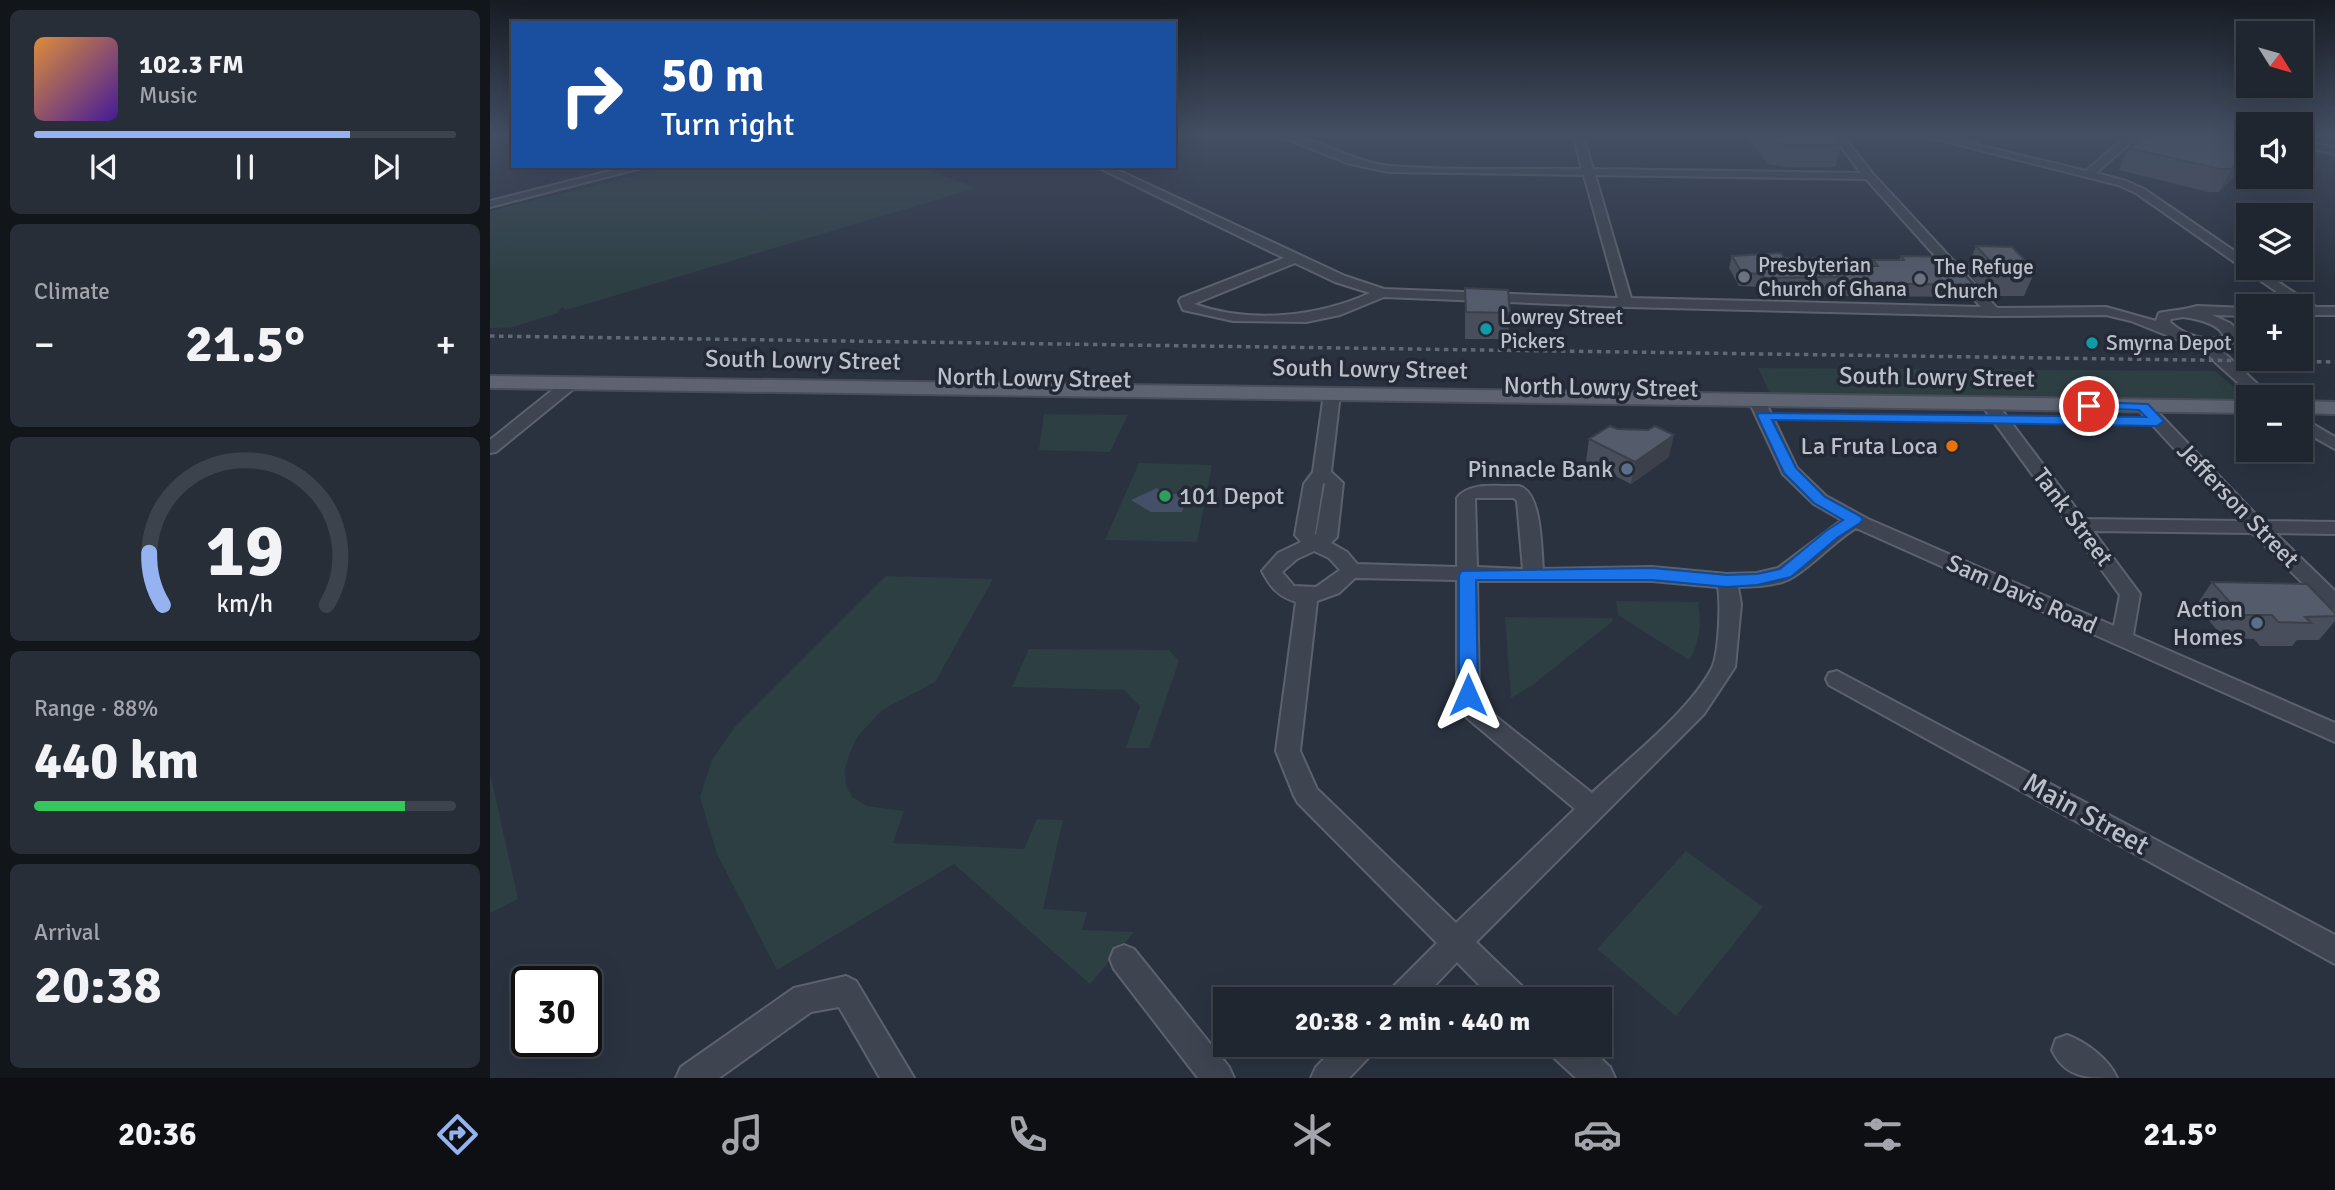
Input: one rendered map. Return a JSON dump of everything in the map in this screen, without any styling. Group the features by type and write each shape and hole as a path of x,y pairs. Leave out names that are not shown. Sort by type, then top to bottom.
{"main road":[{"name":"South Lowry Street","path":"490,382 1331,402"},
{"name":"North Lowry Street","path":"490,399 1331,402 2150,414 2236,421"},
{"path":"2313,407 2335,408"},
{"path":"2150,414 2236,408"},
{"path":"2313,422 2335,422"}],"street":[{"path":"490,204 566,185"},
{"path":"1141,185 1340,279 1382,293 1626,303 1993,312 2133,309 2212,319 2226,327 2233,335 2229,341 2206,342 2136,318 2106,311"},
{"path":"1594,185 1626,303"},
{"path":"1877,185 1993,312"},
{"path":"2124,185 2140,191 2236,258"},
{"path":"1295,258 1186,301 1188,307 1198,312 1241,316 1319,316 1382,293"},
{"path":"2266,280 2285,294"},
{"path":"2171,331 2162,319 2180,313 2209,310 2236,312"},
{"path":"2313,311 2335,311"},
{"path":"2226,327 2230,318 2236,316"},
{"path":"2206,342 2221,360 2249,385"},
{"path":"490,448 571,383"},
{"path":"1331,402 1322,473 1313,484 1305,535 1314,544 1335,551 1350,571"},
{"name":"Sam Davis Road","path":"1760,408 1789,470 1820,500 1855,520 2335,733"},
{"name":"Tank Street","path":"1995,412 2130,594 2122,638"},
{"name":"Jefferson Street","path":"2150,414 2256,526 2335,603"},
{"path":"2313,430 2335,444"},
{"path":"1534,575 1526,500 1519,492 1470,493 1466,498 1468,695 1475,712 1593,809"},
{"path":"1350,571 1468,575 1652,574 1727,581 1757,580 1785,573 1832,534 1855,520"},
{"path":"2079,525 2335,528"},
{"path":"1314,544 1296,549 1272,571 1276,582 1287,592 1307,597 1329,592 1342,583 1350,571"},
{"path":"1414,987 1696,708 1724,667 1731,604 1727,581"},
{"path":"1307,597 1288,751 1306,793 1501,987"},
{"name":"Main Street","path":"1837,679 2335,950"},
{"path":"1124,959 1218,1078"},
{"path":"692,1078 804,998 846,991 898,1078"},
{"path":"2067,1050 2101,1078"},
{"path":"1327,1078 1347,1057"},
{"path":"1576,1057 1600,1078"}],"shaded area":[{"path":"595,185 969,185 976,188 590,303 565,310 562,307 558,313 513,327 490,328 490,211"},
{"path":"1758,368 2215,371 2236,390 2236,401 1771,396"},
{"path":"1044,414 1128,415 1110,452 1039,450"},
{"name":"101 Depot","path":"1139,463 1212,465 1197,542 1105,540"},
{"path":"886,576 993,579 935,682 882,710 857,737 845,769 846,786 852,797 867,806 904,811 893,843 1024,849 1037,819 1063,820 1043,909 1087,912 1082,930 1134,932 1090,984 954,864 777,970 717,854 700,797 712,760 735,727"},
{"path":"1616,601 1698,602 1699,632 1689,660 1618,615"},
{"path":"1505,617 1612,618 1613,621 1531,686 1511,698"},
{"path":"1029,649 1169,650 1179,661 1149,748 1126,748 1140,706 1124,690 1012,687"},
{"path":"490,773 518,899 490,913"},
{"path":"1686,851 1763,907 1676,1016 1597,949"}],"water":[{"path":"1157,488 1163,493 1188,495 1182,512 1151,512 1131,500"}],"building":[{"path":"1976,246 2012,247 2035,271 1999,270"},
{"path":"1781,253 1784,258 1831,258 1845,277 1765,278 1762,274 1742,273 1732,256"},
{"path":"1901,256 1948,257 1974,285 1849,283 1838,266 1878,266 1873,260 1904,260"},
{"path":"1465,288 1508,290 1510,313 1466,312"},
{"path":"1610,426 1617,429 1648,430 1655,426 1674,435 1635,462 1589,439"},
{"path":"2212,582 2307,584 2335,616 2305,617 2311,623 2278,622 2272,615 2241,615"}],"railway":[{"path":"490,336 2335,362"}],"place":[{"name":"Presbyterian Church of Ghana","path":"1744,277"},
{"name":"The Refuge Church","path":"1920,279"},
{"name":"Lowrey Street Pickers","path":"1486,329"},
{"name":"Smyrna Depot","path":"2092,343"},
{"name":"La Fruta Loca","path":"1952,446"},
{"name":"Pinnacle Bank","path":"1627,469"},
{"name":"101 Depot","path":"1165,496"},
{"name":"Action Homes","path":"2257,623"}],"route":[{"path":"1468,695 1468,575 1652,574 1727,581 1757,580 1785,573 1832,534 1855,520 1820,500 1789,470 1764,415 2157,421 2143,407 2089,406"}]}
